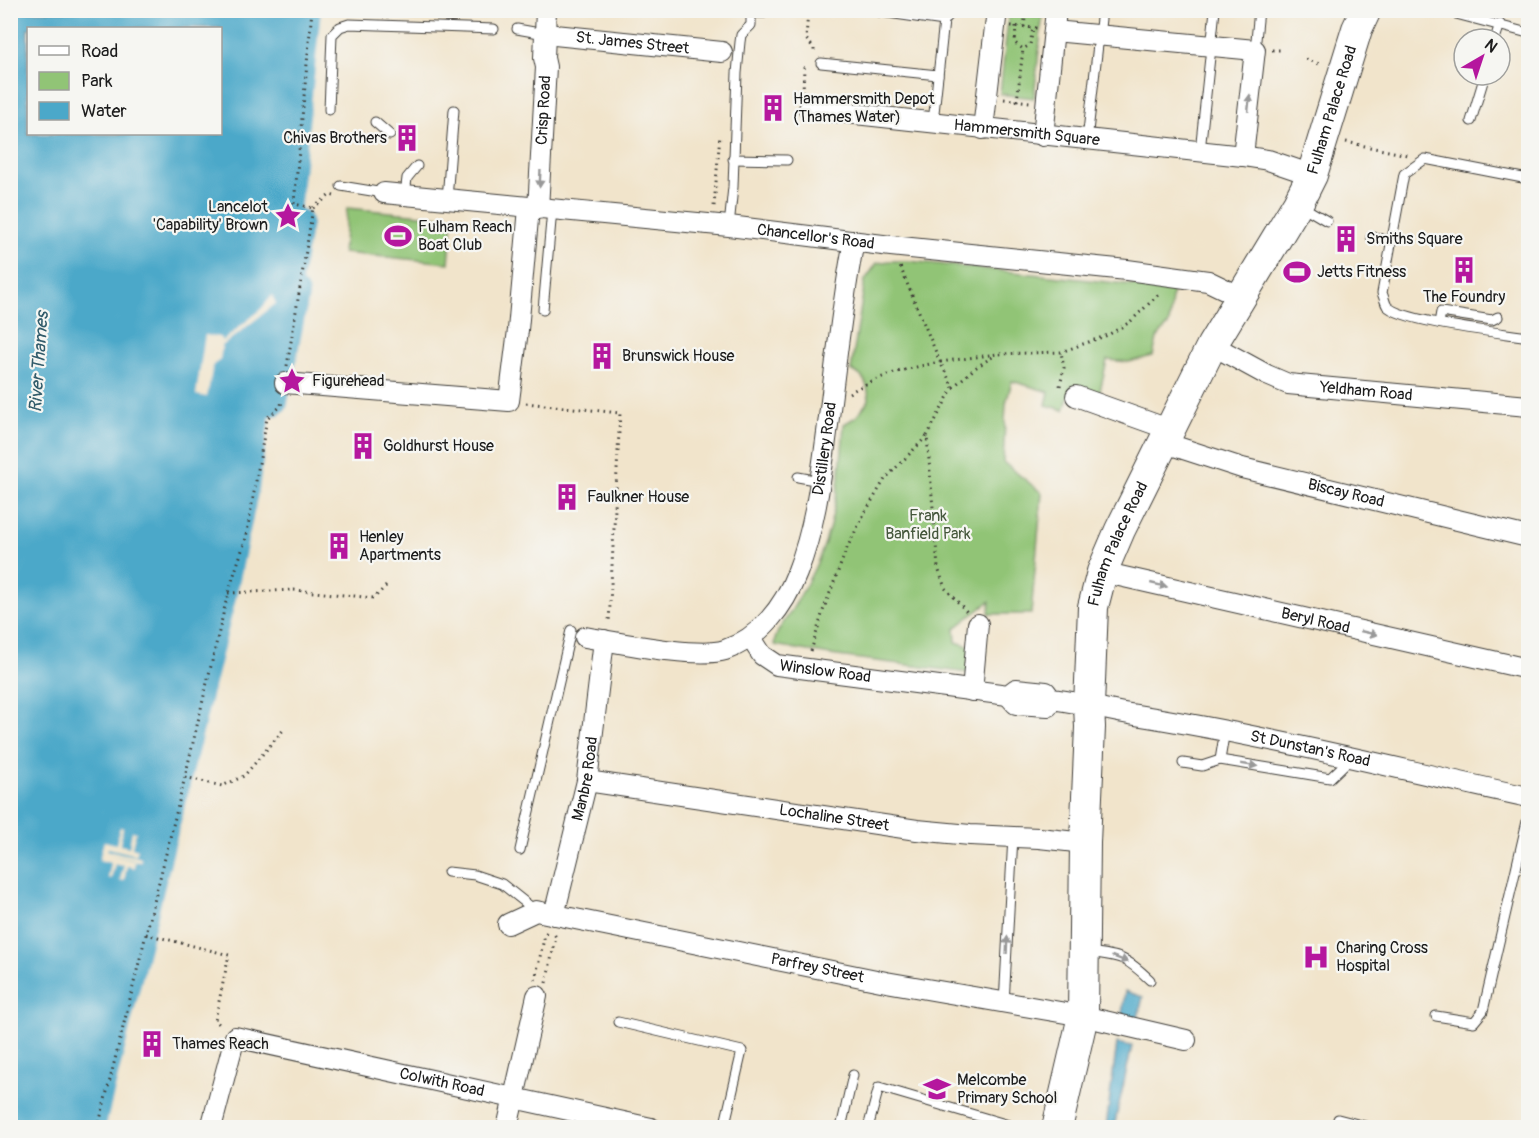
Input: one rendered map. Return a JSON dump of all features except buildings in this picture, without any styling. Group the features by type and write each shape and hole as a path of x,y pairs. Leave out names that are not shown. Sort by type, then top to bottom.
{"main road":[{"name":"Fulham Palace Road","path":"1057,1128 1083,1016 1085,843 1093,607 1102,572 1120,530 1212,345 1298,203 1312,175 1366,10"}],"street":[{"name":"Crisp Road","path":"509,401 518,330 539,209 546,67 544,58 546,10"},
{"path":"1043,135 1056,10"},
{"path":"982,129 996,18"},
{"path":"1054,31 1255,50 1244,156"},
{"name":"St. James Street","path":"545,34 722,52"},
{"name":"Hammersmith Square","path":"809,109 1244,156 1268,160 1312,175"},
{"name":"Chancellor's Road","path":"384,193 729,226 1165,275 1208,281 1241,297"},
{"name":"Distillery Road","path":"751,638 769,620 784,599 797,574 810,531 820,481 854,241"},
{"name":"Yeldham Road","path":"1212,345 1288,384 1528,406"},
{"path":"285,383 509,401"},
{"name":"Biscay Road","path":"1076,396 1242,468 1528,537"},
{"name":"Beryl Road","path":"1102,572 1528,669"},
{"path":"972,690 978,624"},
{"path":"592,637 690,652 724,650 751,638"},
{"name":"Manbre Road","path":"545,913 587,781 592,637"},
{"name":"Winslow Road","path":"751,638 762,655 777,664 1008,695 1016,689 1046,692 1051,699 1089,706"},
{"name":"St Dunstan's Road","path":"1089,706 1225,730 1528,797"},
{"name":"Lochaline Street","path":"587,781 917,830 1085,843"},
{"path":"508,924 545,913"},
{"name":"Parfrey Street","path":"545,913 1004,1004 1083,1016 1186,1040"},
{"path":"507,1128 537,996"},
{"path":"211,1128 229,1034"},
{"name":"Colwith Road","path":"229,1034 651,1128"}],"lane":[{"path":"729,226 741,35 751,25 751,12 764,13 767,10"},
{"path":"867,10 944,21"},
{"path":"933,122 944,21 950,10"},
{"path":"1087,140 1102,10"},
{"path":"1200,151 1215,10"},
{"path":"1255,50 1259,10"},
{"path":"1442,10 1528,33"},
{"path":"329,110 332,35 340,27 349,24 372,24 494,29"},
{"path":"517,29 545,34"},
{"path":"722,52 728,43 740,42"},
{"path":"821,63 938,75"},
{"path":"1472,121 1482,87"},
{"path":"447,199 454,110"},
{"path":"375,122 390,135"},
{"path":"733,159 787,160"},
{"path":"1528,179 1425,159 1404,174 1382,293 1386,306 1397,313 1439,323 1528,337"},
{"path":"405,195 407,178 417,166"},
{"path":"341,186 384,193"},
{"path":"1298,203 1327,221"},
{"path":"539,209 543,310"},
{"path":"1371,237 1392,241"},
{"path":"1439,323 1441,312 1492,321 1498,317"},
{"path":"798,477 820,481"},
{"path":"520,850 592,637"},
{"path":"1220,760 1225,730"},
{"path":"1183,763 1202,766 1220,760 1330,778 1351,759"},
{"path":"1436,1016 1474,1022 1483,1011 1528,817"},
{"path":"1004,1004 1013,836"},
{"path":"448,872 475,875 501,884 545,913"},
{"path":"1084,952 1120,956 1136,966 1150,980"},
{"path":"618,1022 742,1051 724,1128"},
{"path":"841,1128 853,1075"},
{"path":"868,1128 879,1087 1019,1128"},
{"path":"1336,1128 1338,1119 1373,1128"}],"path":[{"path":"98,1128 228,593 246,538 267,418 281,406 313,208 294,204 312,10"},
{"path":"1024,27 1026,10"},
{"path":"996,18 1016,26 1054,31"},
{"path":"1016,26 1015,43 1023,49"},
{"path":"1023,49 1030,45 1033,28"},
{"path":"1017,101 1023,49"},
{"path":"1306,59 1323,65"},
{"path":"987,98 1046,104"},
{"path":"1324,137 1410,156 1421,161"},
{"path":"891,246 940,362 953,387"},
{"path":"833,391 849,393 864,383 900,370 940,362 997,354 1061,352 1108,335 1130,322 1162,291 1165,275"},
{"path":"1061,352 1064,368 1058,394 1076,396"},
{"path":"808,668 811,648 823,611 862,516 885,479 927,436 953,387 975,368 997,354"},
{"path":"509,401 620,413 592,637"},
{"path":"927,436 938,567 945,588 978,624"},
{"path":"228,593 294,590 375,598 386,586"},
{"path":"185,777 222,786 244,776 285,728"},
{"path":"552,927 556,937 544,993 537,996 532,990 545,934 552,927"},
{"path":"146,934 229,955 215,1020 229,1034"}],"green space":[{"path":"1009,11 1043,11 1034,98 1000,94"},
{"name":"Fulham Reach Boat Club","path":"347,208 453,218 449,263 343,253"},
{"name":"Frank Banfield Park","path":"909,261 1173,289 1169,324 1157,338 1153,356 1129,362 1107,360 1099,395 1072,386 1064,410 1046,405 1049,392 1012,381 1006,403 1003,462 1042,493 1031,614 989,614 990,601 955,628 956,642 972,647 969,673 830,655 774,645 778,632 806,585 826,540 837,491 844,424 856,417 869,400 865,382 860,375 851,370 865,280 877,263"}],"water":[{"name":"River Thames","path":"10,11 306,11 284,221 297,223 287,278 288,294 294,295 273,401 257,400 244,488 221,597 90,1127 11,1127"},
{"path":"1125,991 1143,997 1136,1026 1121,1022"},
{"path":"1117,1043 1132,1046 1114,1127 1106,1127"}],"pier":[{"path":"287,278 288,294 222,346 220,360 213,365 207,397 196,395 205,335 219,337 223,341 261,309"},
{"path":"120,827 123,828 120,845 129,847 132,831 136,832 132,847 138,849 136,855 108,848 107,850 156,861 155,865 107,854 135,861 134,868 127,866 124,881 120,880 124,865 115,864 111,879 108,878 111,863 99,860 104,841 116,844"}],"waterway":[{"path":"90,1128 221,597 244,488 257,399 273,401 294,295 288,294 287,278 297,223 284,221 306,10"}],"place":[{"name":"Hammersmith Depot (Thames Water)","path":"773,108"},
{"name":"Chivas Brothers","path":"407,138"},
{"name":"Lancelot 'Capability' Brown","path":"288,216"},
{"name":"Fulham Reach Boat Club","path":"398,236"},
{"name":"Smiths Square","path":"1346,239"},
{"name":"The Foundry","path":"1464,270"},
{"name":"Jetts Fitness","path":"1297,272"},
{"name":"Brunswick House","path":"602,356"},
{"name":"Figurehead","path":"292,381"},
{"name":"Goldhurst House","path":"363,446"},
{"name":"Faulkner House","path":"567,497"},
{"name":"Henley Apartments","path":"339,546"},
{"name":"Charing Cross Hospital","path":"1316,957"},
{"name":"Thames Reach","path":"152,1044"},
{"name":"Melcombe Primary School","path":"937,1089"}]}
